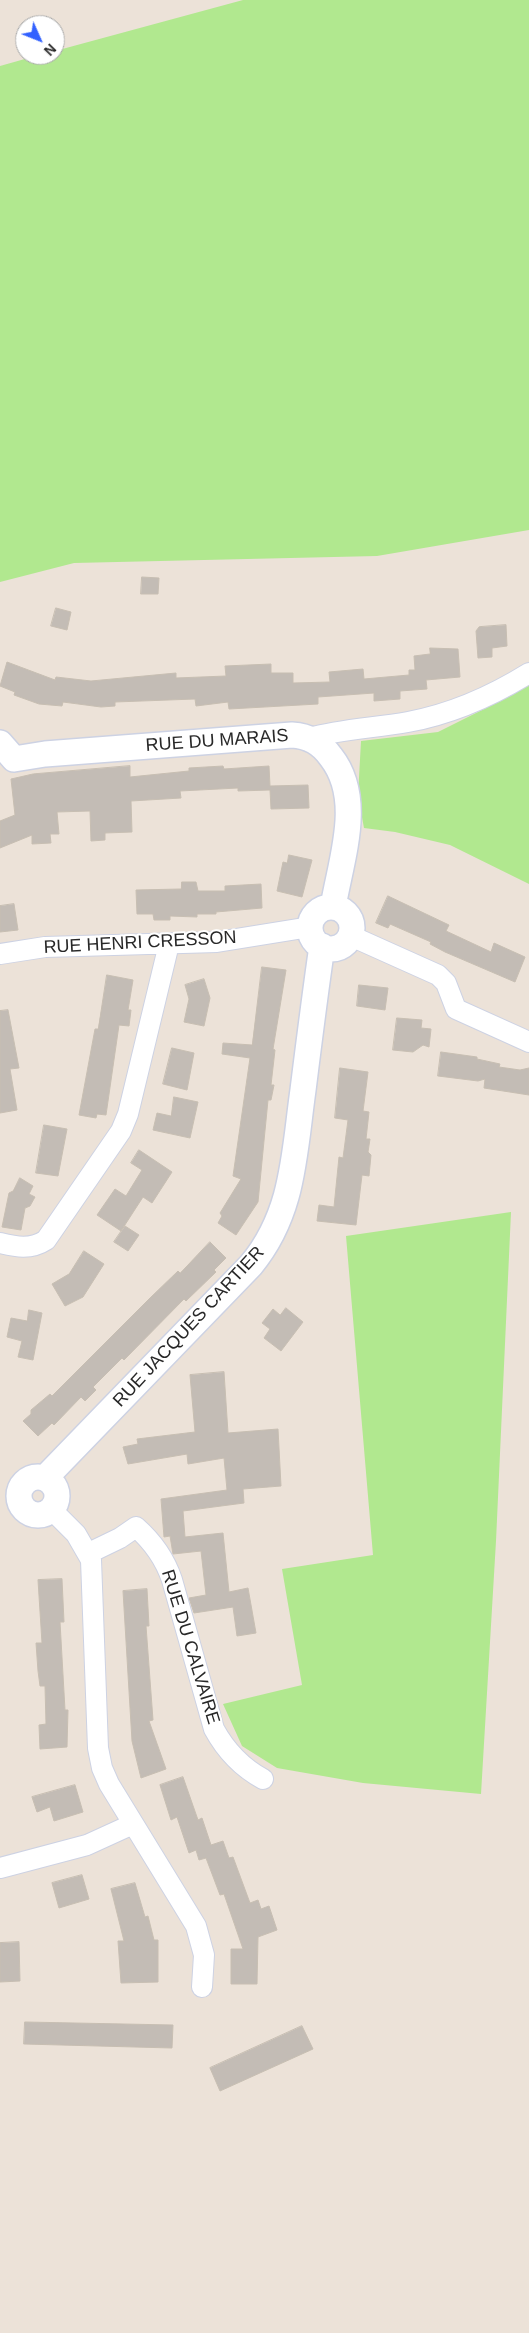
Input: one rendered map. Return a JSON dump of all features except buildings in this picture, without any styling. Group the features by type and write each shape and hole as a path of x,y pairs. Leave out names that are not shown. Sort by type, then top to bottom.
{"street":[{"path":"309,738 341,730 405,723 433,717 486,696 529,673"},
{"name":"RUE DU MARAIS","path":"5,755 45,754 292,735 309,738 325,749 338,765 348,796 344,845 332,907"},
{"path":"332,907 342,910 349,917 352,926 350,936 344,945 328,949 316,936 316,914 323,908 332,907"},
{"name":"RUE HENRI CRESSON","path":"0,954 45,947 169,944 316,936"},
{"name":"RUE JACQUES CARTIER","path":"46,1478 251,1265 272,1234 283,1210 290,1185 316,936"},
{"path":"350,936 438,975 446,983 456,1009 529,1042"},
{"path":"0,1243 24,1247 46,1240 121,1131 128,1114 169,944"},
{"path":"40,1477 46,1478 57,1492 57,1499 52,1510 42,1516 30,1514 9,1497 27,1480 40,1477"},
{"path":"52,1510 76,1534 89,1553 92,1568 99,1758 109,1784 196,1926 204,1956 202,1987"},
{"name":"RUE DU CALVAIRE","path":"89,1553 120,1538 136,1527 152,1543 165,1561 172,1580 214,1729 226,1749 249,1771 262,1779"},
{"path":"0,1868 87,1845 133,1824"}],"green space":[{"path":"243,0 529,0 529,530 377,556 74,563 0,582 0,66 15,62 15,65 65,65 65,48"},
{"path":"529,684 529,884 450,845 395,832 364,828 358,796 361,741 438,732 504,699"},
{"path":"511,1212 496,1541 481,1794 363,1783 277,1768 242,1746 223,1704 302,1685 282,1569 373,1555 346,1236"}]}
